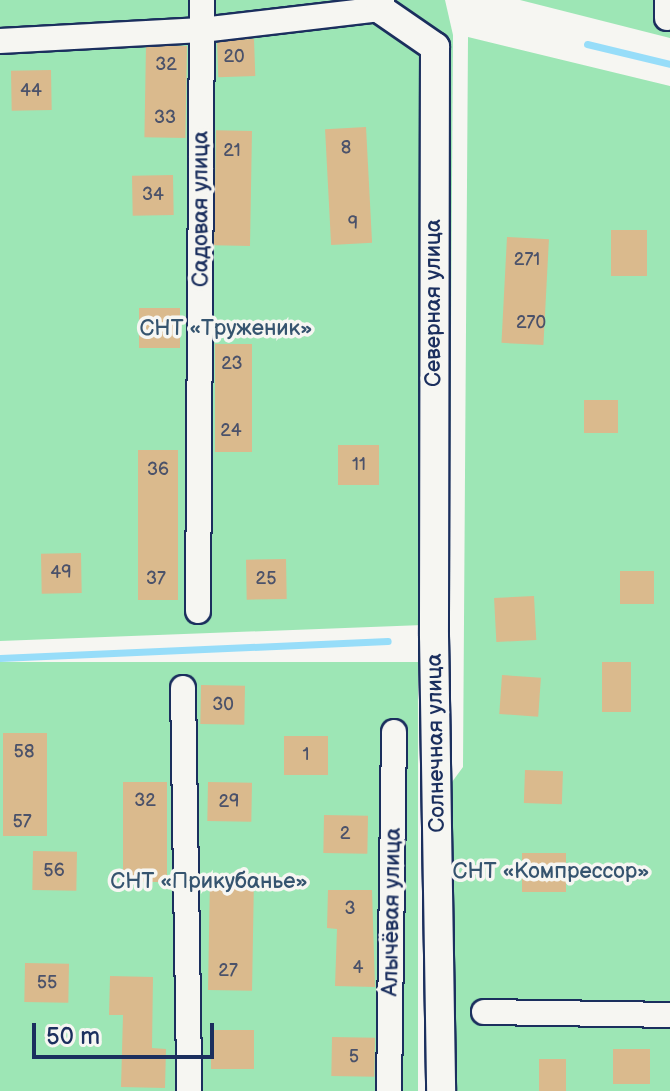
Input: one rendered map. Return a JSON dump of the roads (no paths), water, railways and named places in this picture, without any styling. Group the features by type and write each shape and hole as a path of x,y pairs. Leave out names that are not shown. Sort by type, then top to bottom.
{"street":[{"name":"Садовая улица","path":"198,611 202,0"},
{"path":"0,41 202,30 380,4"},
{"name":"Северная улица","path":"380,4 435,47 434,636"},
{"name":"Солнечная улица","path":"434,636 441,1091"},
{"path":"183,688 189,1091"},
{"name":"Алычёвая улица","path":"389,1091 394,732"},
{"path":"484,1012 670,1015"}],"waterway":[{"path":"587,44 670,64"},
{"path":"0,658 388,641"}],"park label":[{"name":"СНТ «Труженик»","path":"226,329"},
{"name":"СНТ «Компрессор»","path":"551,872"},
{"name":"СНТ «Прикубанье»","path":"209,882"}]}
